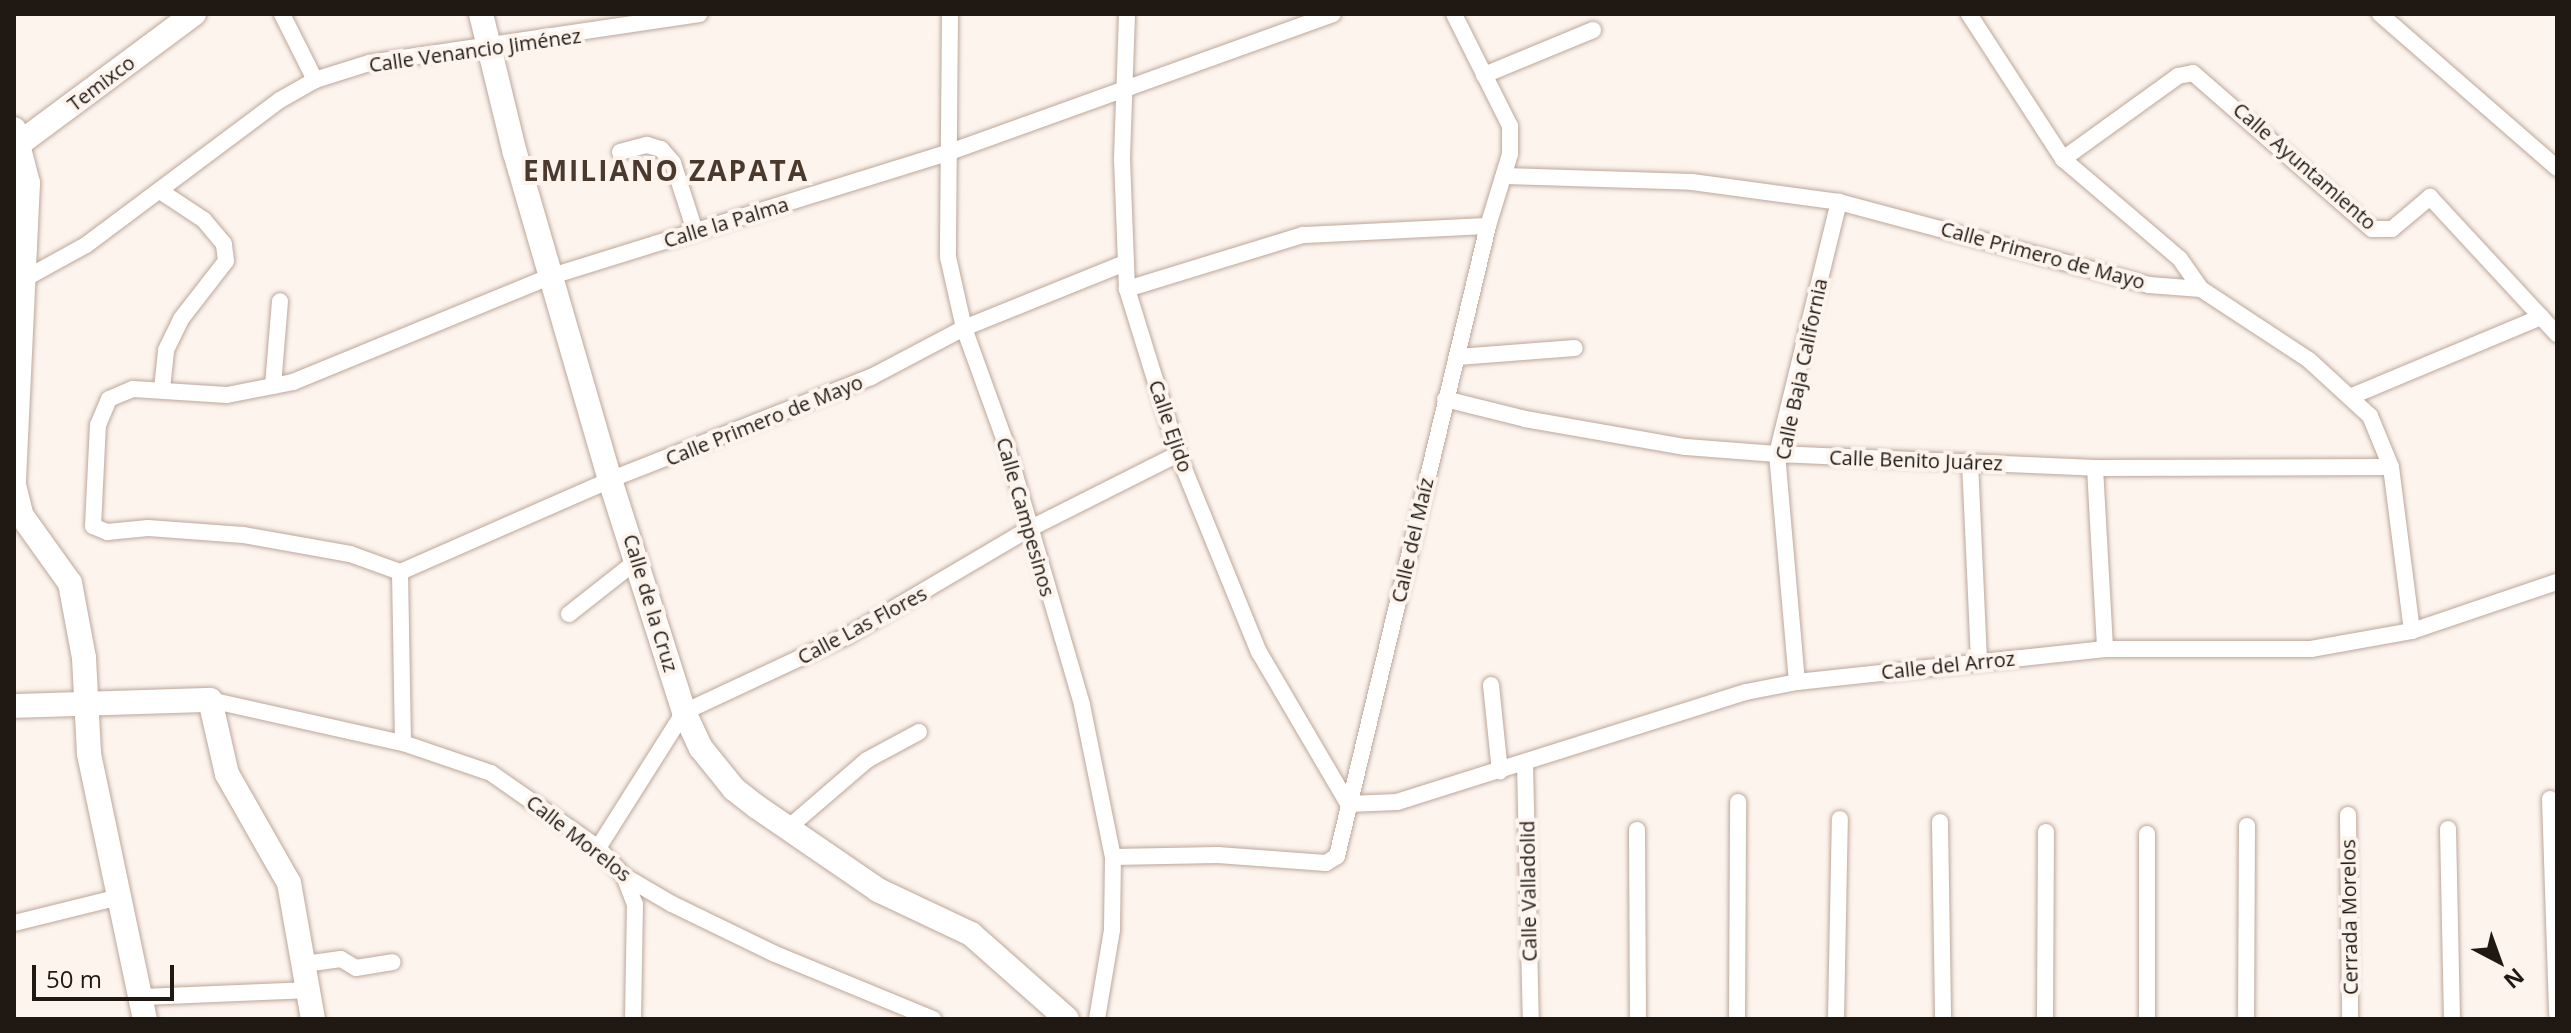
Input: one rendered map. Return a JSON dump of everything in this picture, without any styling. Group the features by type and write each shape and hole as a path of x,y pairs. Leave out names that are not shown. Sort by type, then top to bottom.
{"main road":[{"name":"Temixco","path":"16,138 194,14"},
{"name":"Calle de la Cruz","path":"481,14 493,47 515,153 610,480 639,559 684,712 724,779 878,890 971,934 1067,1019"},
{"path":"16,138 28,183 26,278 14,483 22,516 70,583 84,658 89,754 123,896 144,1008"},
{"path":"14,706 84,701 210,700 227,774 289,883 313,1019"}],"street":[{"path":"282,14 315,80"},
{"name":"Calle Venancio Jiménez","path":"26,278 86,245 163,193 280,100 315,80 369,63 699,14"},
{"name":"Calle Campesinos","path":"950,14 948,257 964,328 1005,441 1082,705 1113,857 1112,930 1097,1019"},
{"name":"Calle Ejido","path":"1127,14 1127,289 1178,454 1259,652 1348,804"},
{"name":"Calle la Palma","path":"400,572 350,554 243,535 148,528 107,532 93,526 98,425 109,399 133,389 227,395 273,386 365,355 552,276 947,153 1333,14"},
{"name":"Calle del Maíz","path":"1113,857 1218,855 1326,863 1337,856 1445,399 1458,357 1488,226 1505,176 1510,126 1454,14"},
{"path":"1969,14 2063,159 2180,259 2201,289"},
{"path":"2380,14 2557,168"},
{"path":"1484,75 1593,30"},
{"name":"Calle Ayuntamiento","path":"2063,159 2178,76 2193,73 2372,229 2392,229 2430,197 2557,334"},
{"path":"620,152 647,145 661,149 673,163 695,231"},
{"name":"Calle Primero de Mayo","path":"1505,176 1692,182 1839,202 2149,285 2201,289 2309,360 2352,396 2376,427 2391,467 2412,631"},
{"path":"162,389 166,350 181,319 226,261 224,244 204,220 163,193"},
{"name":"Calle Baja California","path":"1797,682 1777,454 1839,202"},
{"path":"1127,289 1303,235 1488,226"},
{"name":"Calle Primero de Mayo","path":"400,572 610,480 871,377 964,328 1125,263"},
{"path":"273,386 280,301"},
{"path":"2352,396 2541,317"},
{"path":"1458,357 1575,348"},
{"name":"Calle Benito Juárez","path":"1445,399 1525,419 1686,447 1777,454 2095,468 2391,467"},
{"name":"Calle Las Flores","path":"684,712 847,636 1029,529 1178,454"},
{"path":"1970,462 1979,660"},
{"path":"2095,468 2105,649"},
{"path":"569,614 639,559"},
{"path":"400,572 403,743"},
{"name":"Calle del Arroz","path":"1348,804 1397,802 1746,692 1797,682 1979,660 2105,649 2311,649 2412,631 2557,582"},
{"path":"1491,685 1500,772"},
{"name":"Calle Morelos","path":"210,700 403,743 491,773 598,848 624,876 722,931 933,1019"},
{"path":"598,848 684,712"},
{"path":"788,828 867,760 919,732"},
{"name":"Calle Valladolid","path":"1525,764 1531,1019"},
{"path":"2550,799 2557,1014"},
{"path":"1737,1019 1738,802"},
{"name":"Cerrada Morelos","path":"2348,815 2350,1019"},
{"path":"1836,1019 1840,819"},
{"path":"1940,822 1943,1019"},
{"path":"2246,1019 2247,826"},
{"path":"2448,829 2452,1019"},
{"path":"1637,830 1638,1019"},
{"path":"2045,1019 2046,832"},
{"path":"2147,834 2147,1019"},
{"path":"624,876 635,904 633,1019"},
{"path":"14,923 123,896"},
{"path":"305,964 341,959 356,968 393,962"},
{"path":"144,1008 310,990"}],"district":[{"name":"EMILIANO ZAPATA","path":"666,170"}]}
